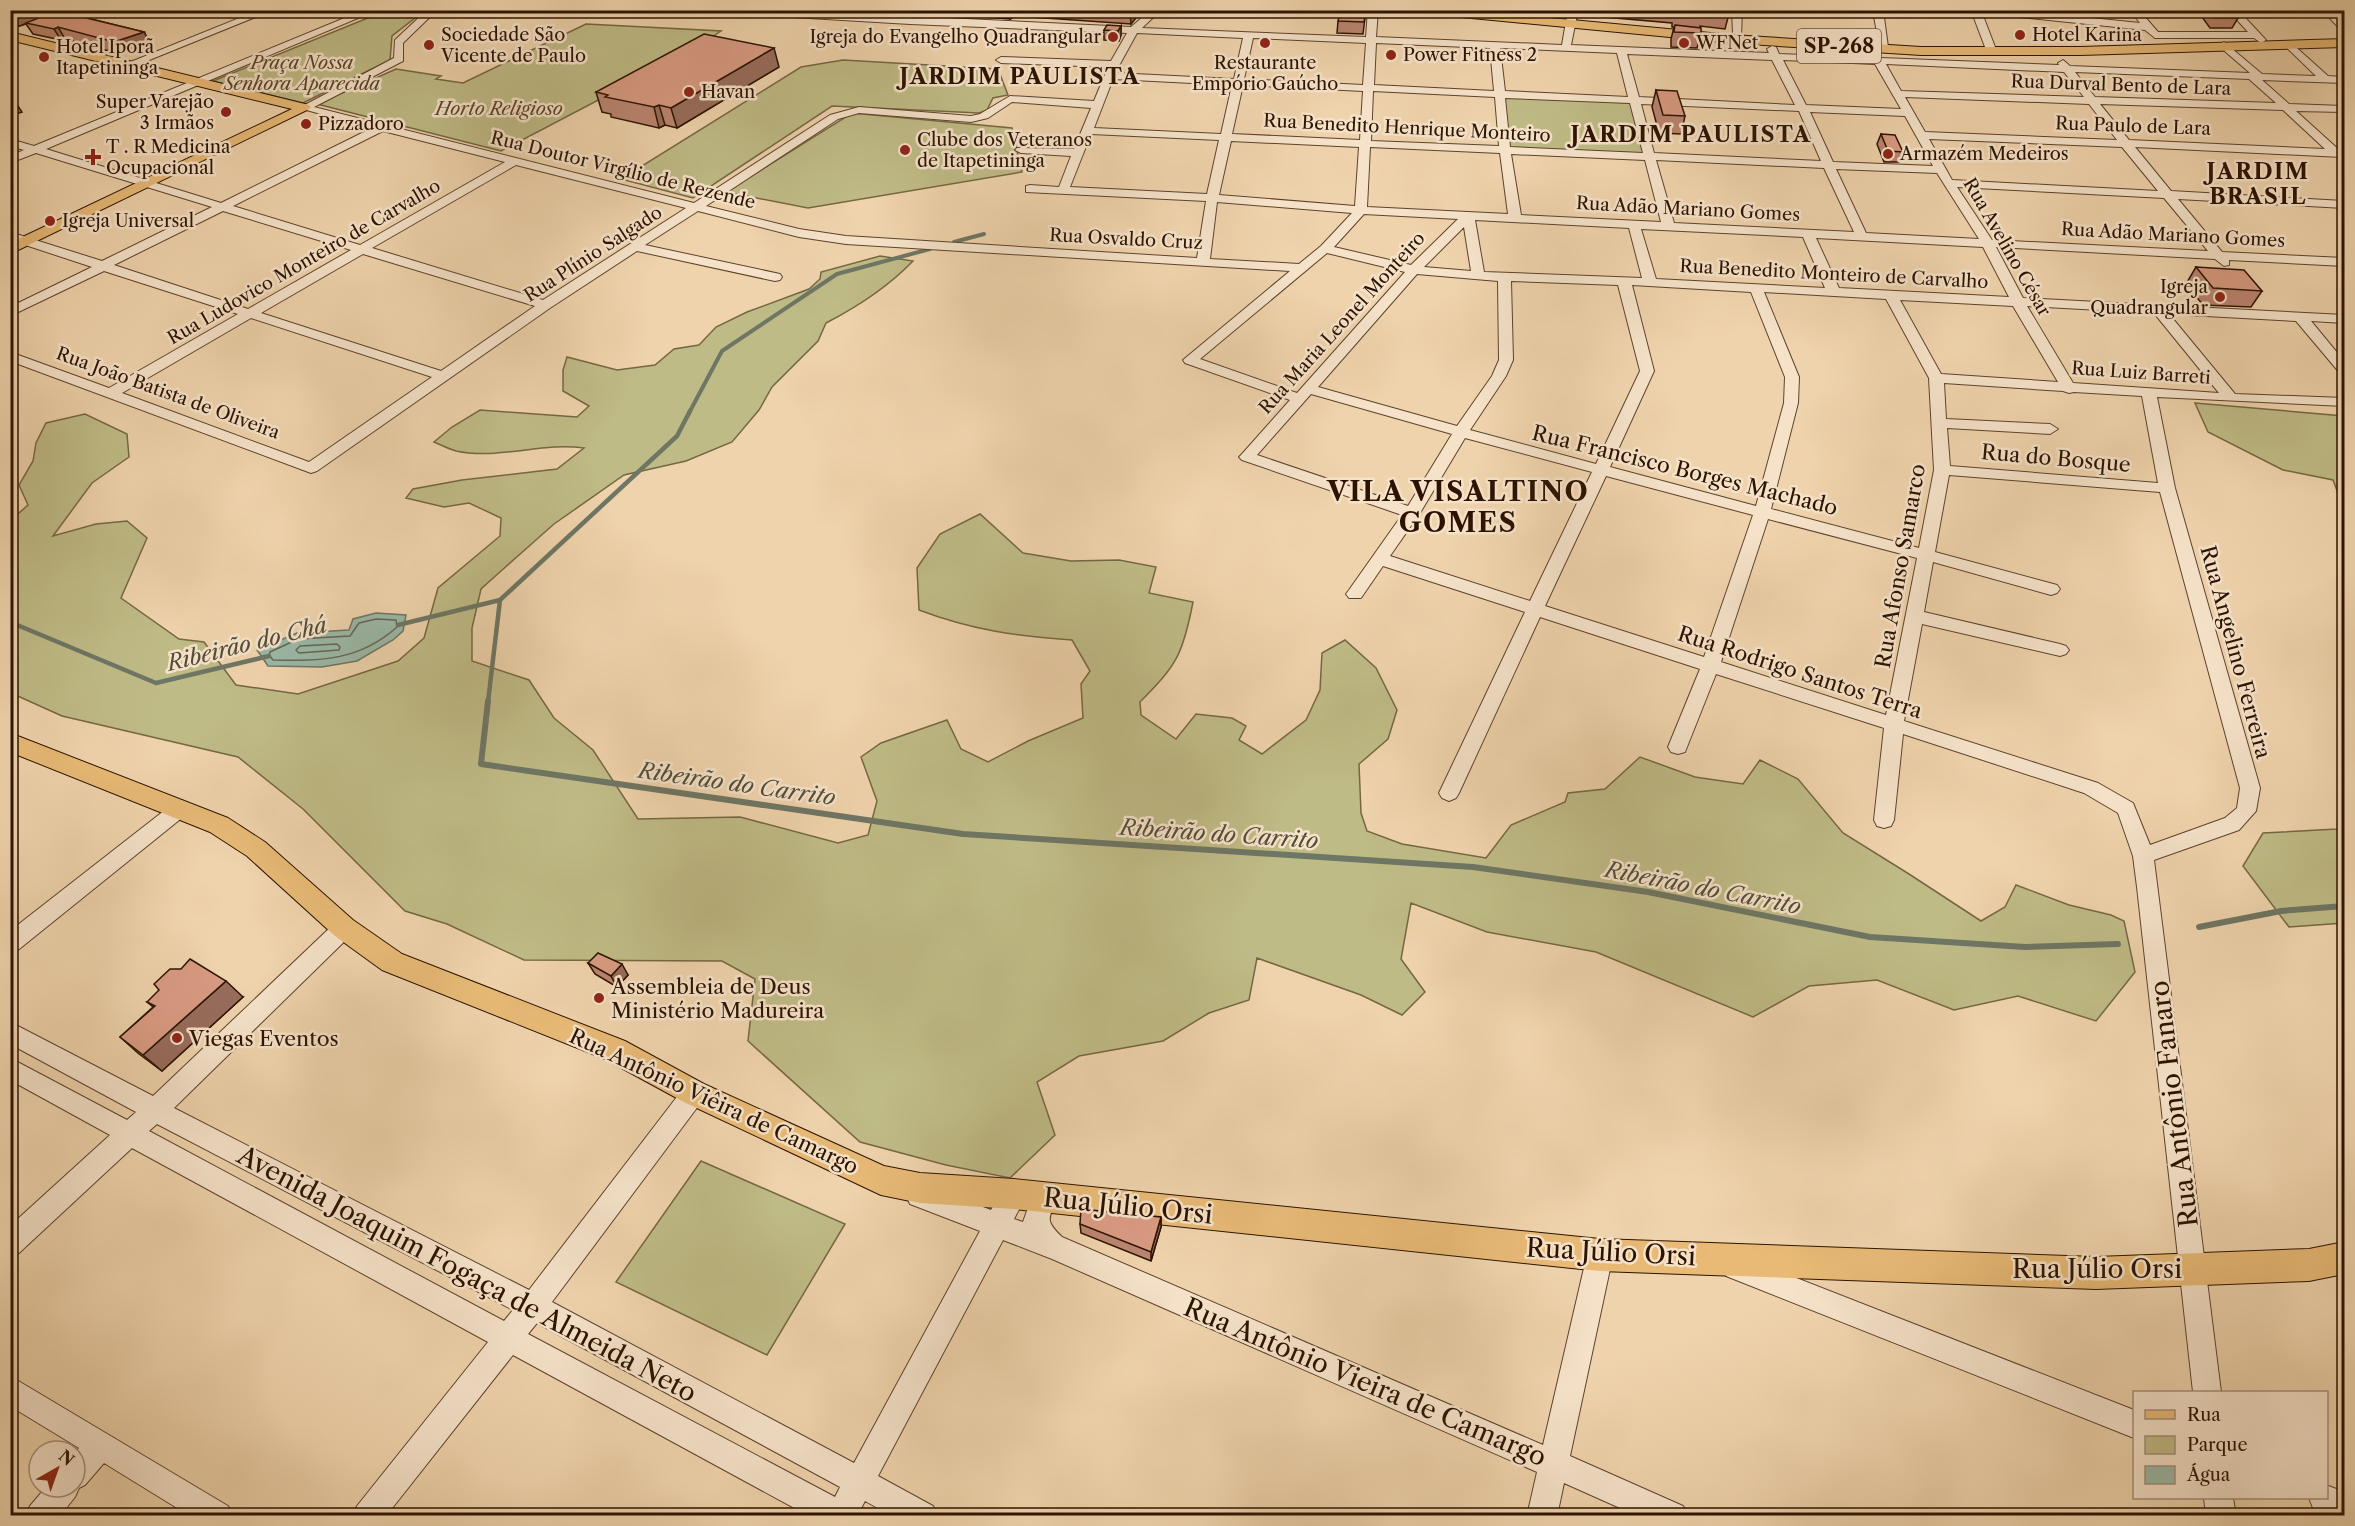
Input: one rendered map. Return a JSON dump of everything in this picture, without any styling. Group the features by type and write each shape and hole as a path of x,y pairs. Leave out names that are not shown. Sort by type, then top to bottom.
{"main road":[{"path":"11,35 73,10"},
{"path":"11,35 83,10"},
{"name":"SP-268","path":"1419,10 1572,18 1767,41 1920,51 2053,53 2224,45 2344,44"},
{"name":"SP-268","path":"1465,10 1884,45 1990,47 2258,38 2344,38"},
{"name":"Rua Doutor Virgílio de Rezende","path":"11,35 304,108"},
{"path":"10,249 304,108"},
{"name":"Rua Antônio Viêira de Camargo","path":"10,742 219,825 256,849 344,928 392,962 615,1050 694,1092 881,1180"},
{"name":"Rua Júlio Orsi","path":"881,1180 920,1188 1029,1195 1600,1255 1710,1257 2096,1273 2309,1265 2342,1259"}],"street":[{"path":"128,65 269,10"},
{"path":"10,160 373,10"},
{"path":"304,108 399,59 398,42 433,10"},
{"path":"726,10 971,23 1929,63 1973,68 2069,68 2344,80"},
{"path":"971,23 989,10"},
{"path":"1063,190 1080,153 1114,64 1134,30 1157,10"},
{"path":"1300,268 1325,249 1362,210 1373,10"},
{"path":"1737,10 1738,34"},
{"path":"1878,10 1884,45"},
{"path":"1990,47 1977,10 2077,15 2148,27"},
{"path":"2134,10 2155,35 2258,38"},
{"path":"2232,10 2258,38"},
{"path":"2326,10 2344,28"},
{"path":"1566,48 1572,18"},
{"path":"1203,261 1212,198 1249,35"},
{"path":"1767,41 1777,56 1831,166 1861,235"},
{"path":"2289,44 2325,79"},
{"path":"1495,45 1505,151 1515,218"},
{"path":"2224,45 2286,107 2340,153 2344,161"},
{"path":"1621,50 1668,225"},
{"path":"1920,51 1929,63"},
{"path":"2053,53 2069,68 2125,143 2232,272"},
{"path":"1001,60 1114,64"},
{"name":"Rua Avelino César","path":"1879,61 1948,183 1987,242 2018,302 2069,388"},
{"path":"2158,72 2178,95"},
{"path":"1109,76 1907,113"},
{"name":"Rua Durval Bento de Lara","path":"1898,94 1990,93 2095,101 2178,95 2286,107 2344,110"},
{"name":"Rua Plínio Salgado","path":"312,468 546,305 834,117 845,112 859,110 971,119 984,118 1002,102 1010,99 1098,105"},
{"name":"Rua Doutor Virgílio de Rezende","path":"304,108 799,233 846,240 951,247"},
{"path":"10,312 381,128"},
{"name":"Rua Benedito Henrique Monteiro","path":"1088,131 1941,170"},
{"name":"Rua Paulo de Lara","path":"1920,135 2340,153"},
{"path":"10,142 546,305"},
{"path":"1021,150 1080,153"},
{"name":"Rua Ludovico Monteiro de Carvalho","path":"111,393 515,161"},
{"path":"1948,183 2344,204"},
{"name":"Rua Adão Mariano Gomes","path":"1030,189 1212,198 1468,216 2344,262"},
{"path":"1468,216 1478,276"},
{"name":"Rua Maria Leonel Monteiro","path":"1412,513 1247,458 1414,270 1468,216"},
{"path":"1634,224 1650,282"},
{"path":"1453,231 1470,233"},
{"path":"1808,234 1834,292"},
{"path":"10,236 443,376"},
{"path":"636,247 774,277"},
{"name":"Rua Osvaldo Cruz","path":"951,247 1300,268"},
{"name":"Rua Benedito Monteiro de Carvalho","path":"1325,249 1414,270 1478,276 1650,282 2344,319"},
{"name":"Rua Francisco Borges Machado","path":"1300,268 1190,360 1305,394 1601,471 1763,510 2051,589"},
{"path":"1355,594 1412,513 1460,433 1499,376 1506,360 1507,343 1504,277"},
{"path":"1449,793 1647,371 1624,281"},
{"path":"1678,747 1710,667 1763,510 1791,403 1792,377 1756,288"},
{"name":"Rua Afonso Samarco","path":"1884,820 1894,725 1942,470 1936,378 1891,295"},
{"path":"2253,298 2267,315"},
{"path":"2158,309 2231,398"},
{"path":"2300,317 2344,369"},
{"name":"Rua João Batista de Oliveira","path":"16,362 111,393 312,468"},
{"name":"Rua Luiz Barreti","path":"1936,378 2231,398 2344,402"},
{"name":"Rua Angelino Ferreira","path":"2143,856 2232,824 2246,811 2250,788 2167,488 2149,393"},
{"path":"1939,423 2050,429"},
{"name":"Rua do Bosque","path":"1942,470 2167,488"},
{"name":"Rua Rodrigo Santos Terra","path":"1380,559 2091,788 2126,808 2143,856 2148,887"},
{"path":"1915,616 2060,650"},
{"path":"10,944 181,808"},
{"name":"Rua Antônio Fanaro","path":"2148,887 2207,1391"},
{"path":"10,1244 155,1110 344,928"},
{"name":"Avenida Joaquim Fogaça de Almeida Neto","path":"10,1032 532,1306 859,1483 923,1515"},
{"name":"Avenida Joaquim Fogaça de Almeida Neto","path":"10,1068 508,1339 840,1515"},
{"path":"367,1515 508,1339 694,1092"},
{"name":"Rua Antônio Vieira de Camargo","path":"881,1180 1057,1248 1673,1515"},
{"path":"840,1515 998,1226 1029,1195"},
{"path":"1029,1195 1038,1230 1042,1237 1057,1248"},
{"path":"1542,1515 1600,1255"},
{"path":"1710,1257 2133,1424"},
{"path":"10,1390 218,1515"},
{"path":"87,1461 101,1445"},
{"path":"40,1515 54,1499"},
{"path":"2219,1499 2222,1515"},
{"path":"2327,1499 2344,1506"}],"green space":[{"name":"Praça Nossa Senhora Aparecida","path":"385,11 424,11 392,36 390,60 303,103 213,81"},
{"name":"Horto Religioso","path":"586,24 721,31 688,53 501,151 317,104 396,69 441,76 436,79 463,83"},
{"path":"843,60 998,69 1008,95 993,98 987,110 979,113 832,106 693,198 621,179 801,67"},
{"path":"1504,96 1631,103 1645,156 1510,149"},
{"name":"Clube dos Veteranos de Itapetininga","path":"852,113 1012,128 1022,172 808,208 726,192"},
{"path":"880,256 913,261 872,296 826,323 818,341 772,387 759,410 732,442 686,461 624,475 554,524 481,589 472,628 472,661 529,680 554,718 593,750 638,819 740,817 838,843 868,835 877,801 861,757 881,743 947,720 961,749 988,762 1028,741 1083,718 1081,684 1090,671 1072,640 994,631 957,623 919,610 917,568 940,534 980,514 1023,553 1071,561 1119,560 1156,567 1149,593 1193,602 1186,634 1177,658 1140,702 1141,715 1176,739 1196,714 1232,718 1246,726 1239,740 1262,754 1306,720 1320,690 1322,653 1345,640 1376,668 1397,710 1388,739 1359,764 1361,813 1367,831 1402,844 1486,858 1511,825 1565,802 1568,793 1605,789 1640,757 1695,777 1743,784 1760,760 1798,779 1843,833 1981,921 2005,907 2016,885 2069,905 2111,915 2124,921 2135,972 2096,1021 2018,996 1954,1010 1877,980 1809,986 1753,1017 1596,952 1487,932 1411,903 1401,959 1425,992 1402,1015 1361,995 1257,958 1249,1000 1209,1013 1163,1041 1079,1056 1037,1082 1055,1135 1010,1178 946,1165 860,1142 748,1041 755,979 722,961 524,960 447,924 405,911 303,809 238,757 62,716 11,693 11,520 28,505 19,485 33,461 36,443 46,423 85,414 127,434 129,457 92,483 53,536 96,524 127,521 147,538 121,598 179,639 204,642 236,685 298,694 398,661 424,638 438,588 500,536 501,518 469,503 444,507 406,498 413,489 462,480 557,469 584,448 552,447 472,453 456,451 434,442 452,427 480,410 577,417 589,406 563,391 563,370 567,357 617,370 655,365 674,349 699,345 716,327 747,312 809,289 820,279 821,272"},
{"path":"2195,403 2344,416 2344,509 2333,480 2283,470 2208,432"},
{"path":"2344,824 2344,923 2289,927 2243,866 2263,833 2337,829"},
{"path":"701,1161 845,1224 767,1355 616,1282"}],"water":[{"path":"376,613 406,615 403,631 393,640 357,661 322,667 268,666 257,650 297,633 349,630 353,619"}],"building":[{"path":"58,10 144,32 114,42 58,27 54,29 26,23"},
{"path":"1341,10 1366,10 1364,22 1338,21"},
{"path":"2209,10 2231,10 2238,18 2215,18"},
{"path":"1107,25 1121,26 1118,31 1104,30"},
{"path":"1675,25 1701,28 1701,33 1674,32"},
{"path":"704,34 774,48 671,108 659,105 654,107 605,97 608,95 596,92"},
{"path":"1656,90 1677,91 1685,116 1663,115"},
{"path":"1881,134 1895,135 1903,152 1888,151"},
{"path":"2196,267 2244,270 2262,291 2213,288"},
{"path":"598,953 622,964 611,976 588,963"},
{"path":"190,959 226,981 143,1055 120,1037 155,1006 147,1002 159,990 154,984 170,969 181,969"},
{"path":"1081,1209 1161,1217 1151,1252 1080,1224"}],"waterway":[{"path":"954,242 984,234"},
{"path":"689,413 722,351 837,274 930,249"},
{"path":"500,600 677,436 690,411"},
{"name":"Ribeirão do Chá","path":"398,625 500,600"},
{"name":"Ribeirão do Carrito","path":"488,702 500,600"},
{"name":"Ribeirão do Chá","path":"10,622 156,683 269,656"},
{"name":"Ribeirão do Carrito","path":"488,701 481,764 963,834 1473,867 1648,892 1870,937 2025,947 2118,944"},
{"name":"Ribeirão do Carrito","path":"2199,927 2281,911 2344,906"}],"place":[{"name":"Hotel Karina","path":"2020,35"},
{"name":"Igreja do Evangelho Quadrangular","path":"1113,37"},
{"name":"Restaurante Empório Gaúcho","path":"1265,43"},
{"name":"WFNet","path":"1684,43"},
{"name":"Sociedade São Vicente de Paulo","path":"429,45"},
{"name":"Power Fitness 2","path":"1391,55"},
{"name":"Hotel Iporã Itapetininga","path":"44,57"},
{"name":"Havan","path":"689,92"},
{"name":"Super Varejão 3 Irmãos","path":"226,112"},
{"name":"Pizzadoro","path":"306,124"},
{"name":"Clube dos Veteranos de Itapetininga","path":"905,150"},
{"name":"Armazém Medeiros","path":"1888,154"},
{"name":"T . R Medicina Ocupacional","path":"93,157"},
{"name":"Igreja Universal","path":"50,221"},
{"name":"Igreja Quadrangular","path":"2220,297"},
{"name":"Assembleia de Deus Ministério Madureira","path":"599,998"},
{"name":"Viegas Eventos","path":"177,1038"}],"district":[{"name":"JARDIM PAULISTA","path":"1020,76"},
{"name":"JARDIM PAULISTA","path":"1691,134"},
{"name":"JARDIM BRASIL","path":"2258,184"},
{"name":"VILA VISALTINO GOMES","path":"1458,506"}]}
